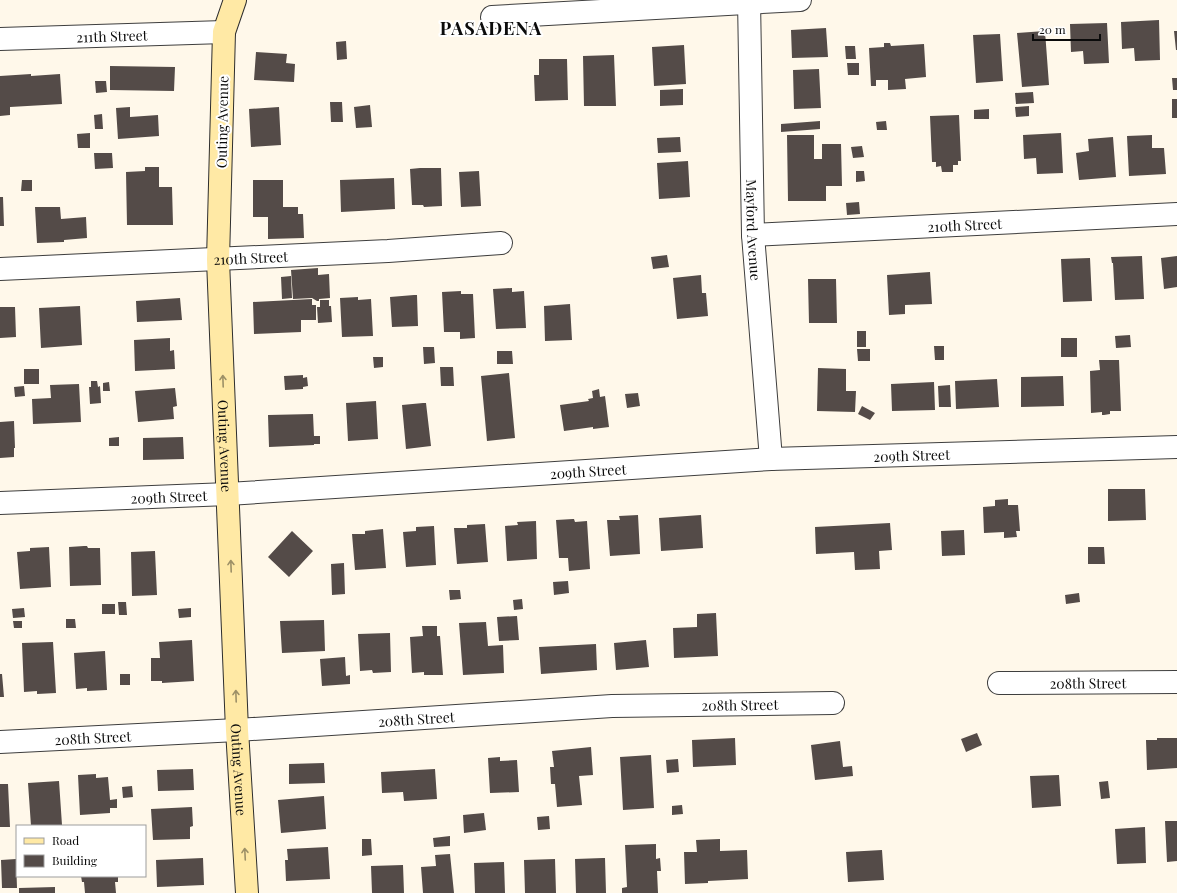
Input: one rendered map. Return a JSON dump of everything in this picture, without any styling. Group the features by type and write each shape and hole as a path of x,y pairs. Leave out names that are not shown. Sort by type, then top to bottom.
{"street":[{"name":"Outing Avenue","path":"235,0 224,32 218,260 237,730 247,893"},
{"path":"492,17 749,1 800,0"},
{"name":"Mayford Avenue","path":"749,1 753,235 771,459"},
{"name":"211th Street","path":"0,39 224,32"},
{"name":"210th Street","path":"753,235 1177,214"},
{"name":"210th Street","path":"0,269 388,251 501,242"},
{"name":"209th Street","path":"0,503 228,494 771,459 1177,447"},
{"name":"208th Street","path":"999,683 1177,682"},
{"name":"208th Street","path":"0,742 237,730 612,706 833,703"}],"building":[{"path":"1159,20 1160,60 1135,61 1134,48 1122,49 1121,22"},
{"path":"1107,23 1109,63 1084,64 1083,51 1071,52 1070,24"},
{"path":"826,28 828,57 792,58 791,30"},
{"path":"1045,31 1049,85 1022,87 1017,33"},
{"path":"1174,31 1177,31 1177,50 1176,50"},
{"path":"1000,34 1003,81 976,83 973,35"},
{"path":"346,41 347,59 337,60 336,42"},
{"path":"884,43 890,43 891,46 924,44 926,77 905,79 906,89 888,90 888,80 876,80 876,86 871,86 869,48 884,47"},
{"path":"684,45 686,84 654,86 652,47"},
{"path":"845,46 855,46 856,59 846,59"},
{"path":"256,52 287,54 286,63 295,64 294,82 254,80"},
{"path":"614,55 616,106 584,106 583,56"},
{"path":"539,59 567,59 568,100 535,101 534,75 539,75"},
{"path":"847,63 859,63 859,75 848,75"},
{"path":"110,66 175,67 174,91 110,90"},
{"path":"819,69 821,108 794,109 793,70"},
{"path":"31,74 31,76 60,74 62,104 10,107 10,115 0,116 0,76"},
{"path":"1172,78 1177,78 1177,90 1173,90"},
{"path":"95,81 106,81 107,92 96,93"},
{"path":"683,89 683,105 660,106 660,90"},
{"path":"1033,92 1034,103 1016,104 1015,93"},
{"path":"1172,99 1177,99 1177,118 1172,118"},
{"path":"330,102 342,102 343,122 331,122"},
{"path":"370,105 372,127 356,128 354,107"},
{"path":"1029,106 1029,116 1016,117 1015,107"},
{"path":"130,107 130,117 158,115 159,136 118,139 116,108"},
{"path":"279,107 281,145 251,147 249,109"},
{"path":"989,109 989,119 974,119 974,110"},
{"path":"102,114 103,129 95,129 94,115"},
{"path":"959,115 961,161 958,161 958,165 953,165 953,172 942,172 941,166 936,167 936,162 932,162 930,116"},
{"path":"820,121 820,129 781,132 781,124"},
{"path":"886,121 887,130 877,130 876,122"},
{"path":"90,133 90,148 78,148 77,134"},
{"path":"1061,133 1063,173 1037,174 1036,158 1024,159 1023,135"},
{"path":"787,135 814,135 814,159 822,159 822,144 841,144 842,186 826,186 826,201 788,201"},
{"path":"1152,135 1152,148 1164,148 1166,174 1129,176 1127,136"},
{"path":"680,137 681,152 658,153 657,138"},
{"path":"1113,137 1116,177 1079,180 1076,153 1089,151 1088,139"},
{"path":"862,146 864,157 853,158 851,147"},
{"path":"94,153 112,153 113,168 95,169"},
{"path":"688,161 690,197 659,199 657,163"},
{"path":"145,167 159,167 159,187 172,187 173,225 127,225 126,172 145,171"},
{"path":"441,168 442,206 424,207 423,205 412,205 410,169"},
{"path":"479,171 481,206 461,207 459,172"},
{"path":"856,171 864,171 865,181 856,182"},
{"path":"394,178 395,209 341,212 340,180"},
{"path":"22,180 32,180 32,191 21,191"},
{"path":"253,180 283,180 283,207 298,207 298,214 303,214 304,238 268,239 268,217 253,217"},
{"path":"0,197 3,197 4,226 0,226"},
{"path":"859,202 860,214 847,215 846,203"},
{"path":"35,207 60,207 61,219 86,217 87,238 64,240 64,242 37,243"},
{"path":"667,255 669,267 653,269 651,257"},
{"path":"1142,256 1144,299 1115,300 1113,263 1111,257"},
{"path":"1177,256 1177,287 1164,289 1161,258"},
{"path":"1090,258 1092,301 1063,302 1061,259"},
{"path":"318,268 318,275 329,274 330,298 319,299 319,301 312,298 293,299 291,270"},
{"path":"930,272 932,304 905,305 905,314 889,315 887,275"},
{"path":"701,275 702,293 706,293 708,316 677,319 673,278"},
{"path":"291,276 292,298 282,299 281,277"},
{"path":"808,279 836,279 837,323 809,323"},
{"path":"512,288 512,292 524,291 526,328 496,329 493,289"},
{"path":"461,291 461,294 473,294 475,338 460,339 460,332 444,332 442,292"},
{"path":"417,295 418,326 392,327 390,297"},
{"path":"358,297 358,300 371,299 373,336 342,337 340,298"},
{"path":"180,298 182,320 137,322 136,301"},
{"path":"312,299 312,305 316,305 316,320 301,320 301,332 254,334 253,302"},
{"path":"320,300 329,300 332,322 318,323 317,307 320,307"},
{"path":"570,304 572,340 545,341 544,306"},
{"path":"80,306 82,345 41,348 39,308"},
{"path":"0,307 15,307 16,337 0,338"},
{"path":"857,331 866,331 866,347 857,347"},
{"path":"1130,335 1131,347 1116,348 1115,336"},
{"path":"170,338 170,351 174,350 175,369 135,371 134,340"},
{"path":"1061,338 1077,338 1077,357 1061,357"},
{"path":"934,346 944,346 944,360 935,360"},
{"path":"423,347 434,347 435,363 424,364"},
{"path":"857,349 870,349 870,361 858,361"},
{"path":"497,351 512,351 513,364 497,364"},
{"path":"373,357 383,357 383,367 374,368"},
{"path":"1099,360 1119,360 1121,411 1110,411 1110,414 1104,415 1102,415 1102,412 1091,413 1090,371 1100,370"},
{"path":"440,367 453,367 454,386 441,386"},
{"path":"818,368 846,369 846,391 856,391 855,412 817,411"},
{"path":"24,369 39,369 39,384 24,384"},
{"path":"509,373 515,438 487,441 481,376"},
{"path":"303,375 303,378 307,377 308,386 303,387 303,389 285,390 284,376"},
{"path":"1063,376 1064,406 1021,407 1021,377"},
{"path":"997,379 999,407 956,409 955,381"},
{"path":"91,381 97,381 98,387 100,386 101,403 90,404 89,387 91,387"},
{"path":"109,382 110,391 103,391 103,383"},
{"path":"934,382 935,410 892,411 891,384"},
{"path":"79,384 81,422 33,424 32,399 51,398 50,385"},
{"path":"950,385 951,407 939,407 938,386"},
{"path":"24,386 25,396 15,397 14,387"},
{"path":"175,388 177,406 173,407 174,419 138,422 135,391"},
{"path":"599,389 600,397 605,396 609,427 593,429 593,427 564,431 560,405 589,401 588,399 593,398 592,391"},
{"path":"638,393 640,406 627,408 625,394"},
{"path":"376,401 378,439 348,441 346,403"},
{"path":"426,403 431,446 406,449 402,405"},
{"path":"862,406 875,413 870,420 858,414"},
{"path":"313,414 314,436 320,436 320,444 269,447 268,415"},
{"path":"14,421 14,457 0,458 0,422"},
{"path":"119,437 119,446 109,446 109,438"},
{"path":"183,437 184,459 143,460 143,438"},
{"path":"1108,489 1145,489 1146,520 1108,521"},
{"path":"1008,499 1008,505 1018,505 1020,531 1016,531 1017,537 1004,538 1004,532 984,533 983,507 995,506 995,500"},
{"path":"638,515 640,554 610,556 607,520 620,520 619,516"},
{"path":"701,515 703,548 661,551 659,518"},
{"path":"574,519 575,522 587,521 590,569 569,571 568,558 559,558 556,520"},
{"path":"536,521 537,559 507,561 505,526 518,525 517,522"},
{"path":"890,523 892,550 879,551 880,569 855,570 854,552 816,554 815,527"},
{"path":"485,524 488,562 457,564 454,528 467,528 467,525"},
{"path":"434,526 436,565 406,567 403,532 416,531 416,527"},
{"path":"383,529 386,568 355,570 352,534 365,534 365,531"},
{"path":"964,530 965,555 942,556 941,531"},
{"path":"292,531 313,551 289,577 268,557"},
{"path":"87,546 88,548 100,548 101,585 70,586 69,547"},
{"path":"49,547 51,587 20,589 17,552 30,551 30,548"},
{"path":"1088,547 1104,547 1105,564 1088,564"},
{"path":"155,551 157,595 132,596 131,552"},
{"path":"344,563 345,594 332,595 331,564"},
{"path":"568,581 569,593 554,595 553,582"},
{"path":"449,590 460,590 461,599 450,600"},
{"path":"1079,593 1080,602 1066,604 1065,595"},
{"path":"522,599 523,609 514,610 513,600"},
{"path":"118,602 126,602 127,615 119,615"},
{"path":"102,604 115,604 115,614 102,614"},
{"path":"24,608 25,617 13,618 12,609"},
{"path":"191,608 191,617 179,618 178,609"},
{"path":"716,613 718,656 674,658 673,628 697,627 697,614"},
{"path":"517,616 519,640 499,641 497,617"},
{"path":"66,619 75,619 76,628 66,628"},
{"path":"324,620 325,651 282,653 280,621"},
{"path":"13,621 22,621 22,628 14,628"},
{"path":"486,622 488,646 503,645 504,673 463,675 459,623"},
{"path":"422,626 437,626 437,636 440,636 443,675 424,675 424,672 412,673 410,637 423,636"},
{"path":"390,633 391,672 373,673 372,670 360,671 358,634"},
{"path":"192,640 194,681 162,683 162,681 151,681 151,658 160,658 159,642"},
{"path":"646,640 649,667 616,670 614,643"},
{"path":"53,642 56,693 37,694 37,691 24,692 22,643"},
{"path":"596,644 597,670 541,674 539,647"},
{"path":"105,651 107,690 87,691 87,688 76,689 74,653"},
{"path":"345,657 346,676 350,675 350,684 322,686 320,659"},
{"path":"0,674 2,674 4,697 0,697"},
{"path":"120,674 130,674 130,685 120,685"},
{"path":"977,733 982,745 966,752 961,739"},
{"path":"735,738 736,765 693,767 692,740"},
{"path":"1157,738 1177,738 1177,768 1147,770 1146,740 1157,740"},
{"path":"840,741 843,767 852,766 853,776 815,780 811,745"},
{"path":"591,747 593,775 579,776 582,805 557,807 555,784 551,784 550,767 554,767 552,751"},
{"path":"651,755 654,808 623,810 620,757"},
{"path":"500,757 500,761 517,760 519,792 490,793 488,758"},
{"path":"678,759 679,772 667,773 666,760"},
{"path":"324,763 325,783 289,784 289,764"},
{"path":"193,769 194,790 158,791 157,770"},
{"path":"435,769 437,799 404,801 403,792 382,793 381,772"},
{"path":"96,774 96,778 108,777 110,800 117,799 117,808 110,808 110,813 80,815 78,775"},
{"path":"1059,775 1061,806 1032,808 1030,776"},
{"path":"59,781 62,825 31,825 28,783"},
{"path":"1108,781 1110,798 1101,799 1099,782"},
{"path":"0,784 8,784 10,827 0,827"},
{"path":"132,786 133,797 123,798 122,787"},
{"path":"324,796 326,829 281,833 278,800"},
{"path":"682,805 683,814 672,815 672,806"},
{"path":"192,807 193,826 190,827 190,839 153,840 151,809"},
{"path":"484,813 486,830 464,833 463,815"},
{"path":"549,816 550,829 538,830 537,817"},
{"path":"1165,821 1177,821 1177,861 1167,862"},
{"path":"1145,827 1146,863 1117,864 1115,829"},
{"path":"450,836 450,846 434,847 433,838"},
{"path":"362,839 371,839 372,855 362,856"},
{"path":"720,839 720,851 747,850 748,879 685,884 684,852 697,852 696,840"},
{"path":"656,844 656,859 660,858 661,871 657,871 658,893 622,893 622,888 627,887 625,845"},
{"path":"328,847 330,879 286,881 285,860 288,860 287,849"},
{"path":"882,850 884,880 848,882 846,852"},
{"path":"450,854 454,893 423,893 421,867 436,866 435,855"},
{"path":"203,858 204,885 157,887 156,860"},
{"path":"605,858 606,893 576,893 575,859"},
{"path":"16,859 17,888 2,888 1,860"},
{"path":"555,859 556,893 525,893 524,860"},
{"path":"504,862 505,893 475,893 474,863"},
{"path":"403,865 404,893 372,893 371,866"},
{"path":"81,877 118,877 118,882 115,882 116,893 85,893 84,882 82,882"},
{"path":"55,887 55,893 19,893 19,888"}],"district":[{"name":"PASADENA","path":"491,28"}]}
